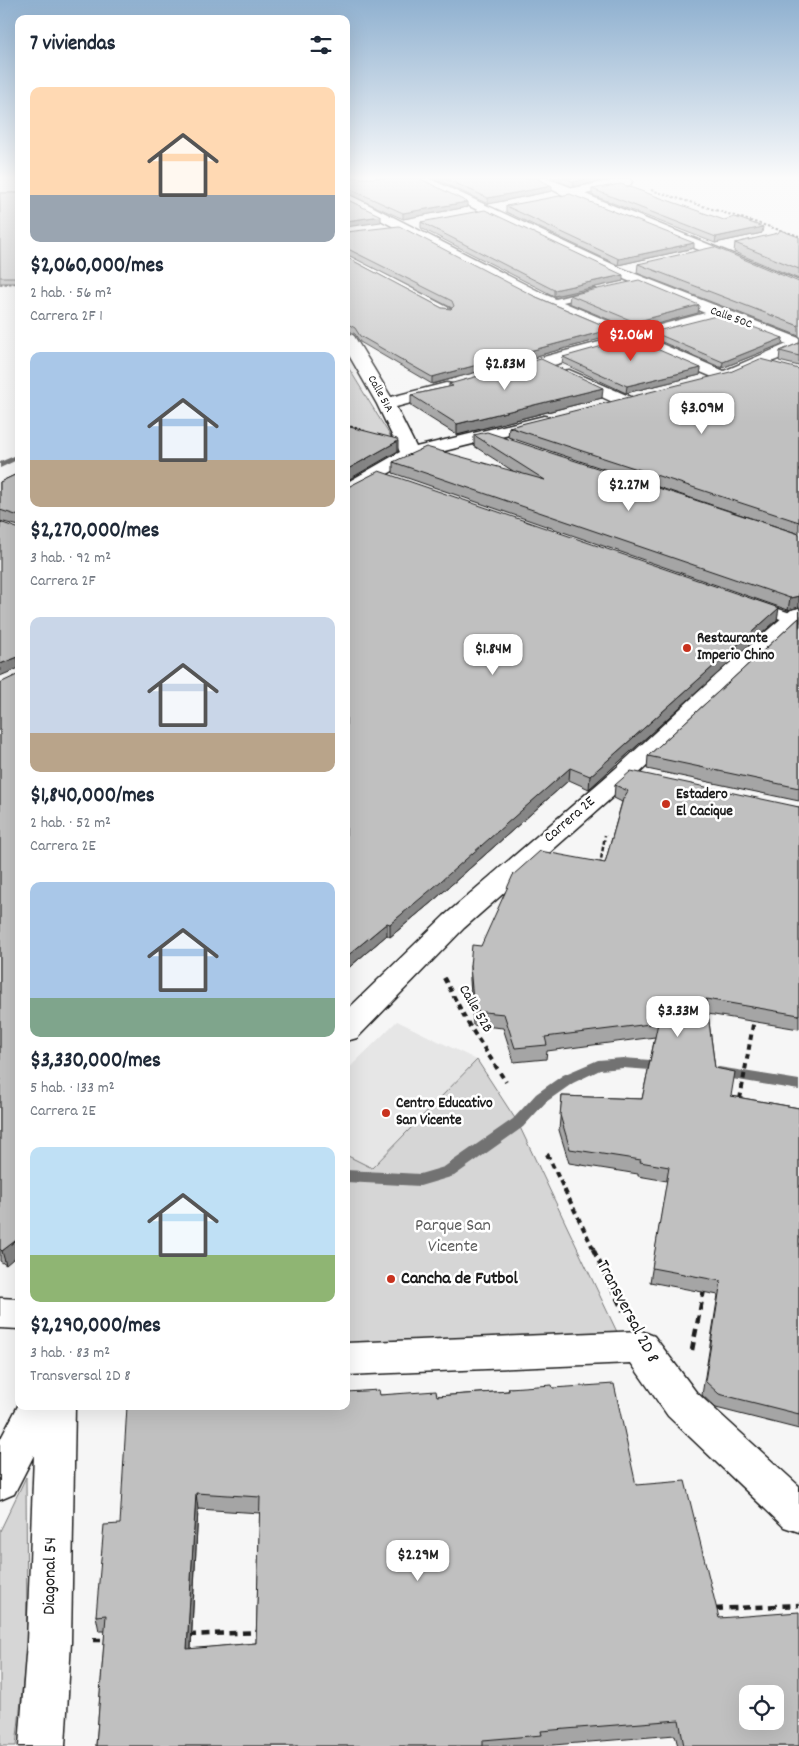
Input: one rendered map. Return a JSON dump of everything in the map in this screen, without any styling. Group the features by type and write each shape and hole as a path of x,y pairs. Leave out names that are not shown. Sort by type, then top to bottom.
{"street":[{"path":"469,259 549,302 722,376"},
{"name":"Calle 50C","path":"593,259 718,314 799,344"},
{"path":"737,259 799,286"},
{"path":"617,271 636,267"},
{"path":"497,374 718,314"},
{"name":"Calle 51A","path":"350,343 386,404 410,454"},
{"path":"695,383 722,376 760,362 799,344"},
{"path":"543,362 625,400"},
{"path":"760,362 783,369"},
{"path":"386,404 460,384"},
{"path":"600,407 642,396"},
{"path":"350,489 410,454 564,416"},
{"name":"Carrera 2E","path":"350,1026 428,946 619,778 796,617"},
{"path":"619,778 652,780"},
{"path":"0,1313 15,1314"},
{"path":"350,1359 641,1347"},
{"name":"Transversal 2D 8","path":"641,1347 682,1404 799,1514"},
{"path":"0,1481 36,1410"},
{"name":"Diagonal 54","path":"42,1746 49,1642 55,1410"}],"lane":[{"path":"351,259 447,311"},
{"path":"625,286 642,282"},
{"path":"549,302 607,289"},
{"path":"487,436 506,442"},
{"path":"376,473 394,480"},
{"path":"738,599 796,617"}],"path":[{"path":"0,284 15,283"},
{"path":"600,869 619,778"},
{"name":"Calle 52B","path":"428,946 469,1026 506,1082"},
{"path":"739,1105 755,1015"},
{"name":"Transversal 2D 8","path":"547,1154 641,1347"},
{"path":"682,1404 704,1288"},
{"path":"710,1609 799,1605"},
{"path":"177,1636 266,1632"},
{"path":"49,1642 118,1639"}],"shaded area":[{"name":"Centro Educativo San Vicente","path":"397,1021 477,1060 372,1168 350,1157 350,1067"}],"green space":[{"path":"350,370 397,447 350,432"},
{"name":"Parque San Vicente","path":"477,1060 518,1123 618,1334 350,1349 350,1157 372,1168"},
{"path":"26,1477 27,1646 16,1746 0,1746 0,1531"}],"building":[{"path":"0,259 15,259 15,277 0,277"},
{"path":"350,259 442,308 451,309 454,306 452,301 369,259 464,259 534,296 612,329 432,377 360,336 355,328 350,325"},
{"path":"494,259 590,259 623,275 554,290"},
{"path":"658,259 744,259 799,282 799,326 638,264"},
{"path":"776,259 799,259 799,269"},
{"path":"639,280 699,305 635,322 570,295"},
{"path":"720,315 783,338 723,362 653,332"},
{"path":"631,338 701,368 627,386 563,357"},
{"path":"799,343 799,356 780,351"},
{"path":"541,359 603,388 457,424 411,395 453,386 449,384"},
{"path":"760,359 799,369 799,522 509,427 730,372"},
{"path":"350,427 397,439 398,441 350,468"},
{"path":"487,432 799,534 799,596 790,598 393,462 426,447 545,480 474,435"},
{"path":"379,471 779,608 590,776 570,768 433,888 390,924 387,923 350,954 350,486"},
{"path":"15,475 15,515 0,510 0,482"},
{"path":"0,522 15,527 15,658 0,664"},
{"path":"799,618 799,788 648,756"},
{"path":"15,676 15,1241 2,1251 0,1249 0,683"},
{"path":"631,771 799,807 799,1015 706,999 715,1068 735,1072 731,1096 799,1108 799,1414 719,1394 705,1381 721,1281 652,1268 669,1167 640,1162 641,1160 570,1149 560,1115 562,1096 642,1099 658,1023 545,1037 547,1045 515,1048 504,1014 474,1011 470,966 472,945 481,946 513,875 540,851 605,863 623,799 628,791 615,785"},
{"path":"614,1384 636,1485 685,1481 719,1618 799,1612 799,1746 684,1746 679,1720 541,1731 542,1735 483,1740 483,1746 96,1746 106,1615 96,1616 104,1525 120,1524 127,1410 350,1410 350,1392 379,1390 380,1395 436,1391 437,1396 509,1391 509,1388 552,1385 553,1388","holes":["196,1493 260,1497 256,1643 187,1649"]}],"waterway":[{"path":"535,298 585,293"},
{"path":"0,465 15,458"},
{"path":"350,1176 420,1180 449,1172 518,1123 541,1098 568,1079 598,1065 623,1063 664,1066"},
{"path":"719,1072 799,1085"}],"place":[{"name":"Restaurante Imperio Chino","path":"687,648"},
{"name":"Estadero El Cacique","path":"666,804"},
{"name":"Centro Educativo San Vicente","path":"386,1113"},
{"name":"Cancha de Futbol","path":"391,1279"}]}
